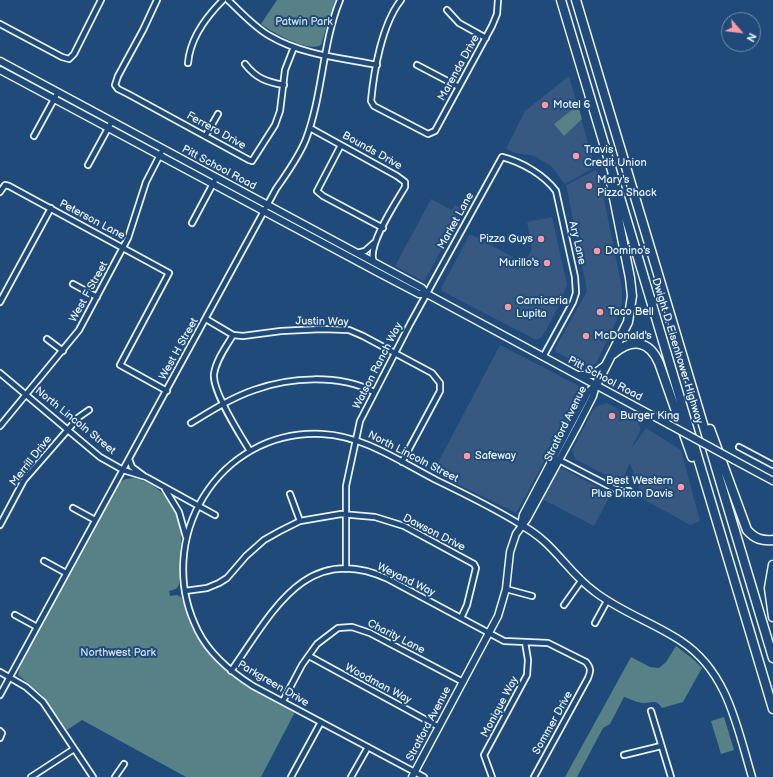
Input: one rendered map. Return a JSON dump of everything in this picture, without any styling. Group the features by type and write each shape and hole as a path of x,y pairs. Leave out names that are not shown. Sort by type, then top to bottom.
{"highway":[{"name":"Dwight D. Eisenhower Highway","path":"560,0 773,709"},
{"name":"Dwight D. Eisenhower Highway","path":"576,0 773,658"},
{"path":"596,386 628,322 632,296 630,278 610,183 609,161"},
{"path":"611,357 625,345 633,343 649,348 656,356 696,466 712,505"},
{"path":"698,408 708,424 747,530 756,538 764,541 773,540"},
{"path":"773,565 769,588 773,617"}],"main road":[{"name":"Pitt School Road","path":"0,61 422,288 427,294 773,481"},
{"name":"Pitt School Road","path":"0,70 419,294 427,294"},
{"path":"574,374 586,376 597,373 611,357"},
{"name":"Stratford Avenue","path":"413,775 498,616 506,589 510,552 516,534 521,525 527,519 556,458 594,396 596,386"},
{"name":"North Lincoln Street","path":"521,525 542,538 581,581 607,601 681,641 704,659 719,680 728,699 751,777"}],"street":[{"path":"0,24 62,57 69,59 74,54 101,0"},
{"name":"Ferrero Drive","path":"157,0 143,30 118,76 116,85 118,89 252,161 275,125 280,111 285,70 294,47"},
{"path":"188,63 189,51 208,15 223,0"},
{"path":"228,0 260,29 294,47 378,65 387,26 401,0"},
{"name":"West H Street","path":"0,695 267,205 300,152 310,128 333,22 340,0"},
{"name":"Marenda Drive","path":"378,65 371,103 423,132 428,134 435,131 495,20 498,0"},
{"path":"447,10 459,23 486,38"},
{"path":"245,64 252,72 264,81 284,85"},
{"path":"417,65 459,88"},
{"path":"34,136 58,92"},
{"path":"206,135 218,114"},
{"path":"88,165 112,121"},
{"name":"Bounds Drive","path":"310,128 397,176 405,182 405,187 374,243 365,251 357,253"},
{"path":"341,145 317,191 383,228"},
{"name":"West F Street","path":"0,426 79,330 124,247 146,182 163,149"},
{"name":"Market Lane","path":"427,294 502,157"},
{"name":"Ary Lane","path":"502,157 513,160 547,180 556,192 576,277 576,293 573,302 543,357"},
{"path":"192,223 216,178"},
{"name":"Peterson Lane","path":"0,192 5,185 124,247 169,273 120,365 167,391"},
{"path":"0,302 51,208"},
{"path":"374,243 372,255 374,262"},
{"path":"73,284 97,297"},
{"name":"Watson Ranch Way","path":"346,569 348,473 360,421 427,294"},
{"name":"Justin Way","path":"206,319 233,335 252,336 281,331 322,329 349,330 432,373 440,384 440,391 402,462"},
{"path":"233,335 216,367 214,374 215,385 223,404 250,451"},
{"path":"46,339 63,351"},
{"name":"North Lincoln Street","path":"0,373 95,454 123,470 146,477 198,505 219,476 235,461 250,451 279,439 307,434 331,434 371,445 521,525"},
{"path":"191,423 223,404 254,390 276,383 296,381 347,382 374,392"},
{"name":"Merrill Drive","path":"0,525 24,480 79,417 89,410"},
{"path":"739,447 773,465"},
{"path":"129,458 132,466 146,477"},
{"path":"556,458 618,491 629,491"},
{"path":"164,488 180,515 186,537"},
{"path":"290,494 300,522"},
{"path":"198,505 214,515"},
{"name":"Parkgreen Drive","path":"198,505 186,537 182,570 188,608 198,632 212,652 231,671 253,686 368,747 413,775 424,777"},
{"path":"73,508 95,520"},
{"name":"Dawson Drive","path":"185,591 207,588 219,583 227,578 246,556 264,540 300,522 346,514 375,518 404,526 474,564 476,568 467,605 461,618"},
{"path":"44,561 66,574"},
{"name":"Weyand Way","path":"231,671 278,604 290,591 300,583 316,575 333,570 346,569 380,576 504,642 532,641 548,643 586,662 590,666 591,672 588,678"},
{"path":"564,604 581,581"},
{"path":"506,589 532,596"},
{"path":"595,623 607,601"},
{"path":"15,615 37,627"},
{"name":"Charity Lane","path":"282,701 317,644 338,628 352,627 370,633 463,682"},
{"name":"Monique Way","path":"492,777 484,755 527,675 528,660 525,642"},
{"name":"Woodman Way","path":"309,656 439,727"},
{"path":"0,672 26,686 40,699 94,777"},
{"name":"Sommer Drive","path":"534,777 588,678"},
{"path":"651,711 671,777"},
{"path":"292,777 321,722"},
{"path":"0,731 2,733 0,738"},
{"path":"624,755 661,746"},
{"path":"351,777 368,747"},
{"path":"32,777 74,749"},
{"path":"115,777 124,764"}],"shaded area":[{"path":"569,76 595,167 565,184 551,166 534,156 516,153 506,149 525,111"},
{"path":"596,170 599,175 622,288 622,303 616,322 596,363 590,367 582,366 556,352 556,347 587,291 566,185"},
{"path":"431,199 452,210 455,205 463,210 425,280 423,281 395,266"},
{"path":"552,217 567,284 560,304 542,337 536,340 442,291 441,288 470,234 524,263 532,249 527,222"},
{"path":"500,345 581,387 582,393 516,513 433,472"},
{"path":"607,403 637,420 640,426 640,431 631,449 646,428 681,450 700,521 690,525 643,499 630,463 623,478 617,481 575,459 572,450 593,410 598,406"},
{"path":"562,468 611,494 594,526 542,499 557,471"}],"green space":[{"name":"Patwin Park","path":"277,0 335,0 321,45 315,47 299,44 273,32 261,24"},
{"path":"578,105 582,119 564,136 554,124"},
{"name":"Northwest Park","path":"134,478 152,485 160,491 173,505 177,514 180,523 181,537 179,585 176,589 169,591 170,596 177,595 181,597 191,626 200,641 210,655 235,678 264,696 295,712 261,777 186,777 82,720 67,730 42,695 18,675 20,667 121,482 125,479"},
{"path":"676,646 702,668 683,702 662,708 656,702 642,703 624,697 610,724 603,728 577,777 565,777 631,657 650,667 659,668 666,662"},
{"path":"724,717 734,750 721,754 711,721"}],"place":[{"name":"Motel 6","path":"545,105"},
{"name":"Travis Credit Union","path":"576,156"},
{"name":"Mary's Pizza Shack","path":"589,186"},
{"name":"Pizza Guys","path":"541,239"},
{"name":"Domino's","path":"597,251"},
{"name":"Murillo's","path":"547,263"},
{"name":"Carniceria Lupita","path":"508,307"},
{"name":"Taco Bell","path":"600,312"},
{"name":"McDonald's","path":"586,336"},
{"name":"Burger King","path":"612,416"},
{"name":"Safeway","path":"467,456"},
{"name":"Best Western Plus Dixon Davis","path":"681,487"}]}
